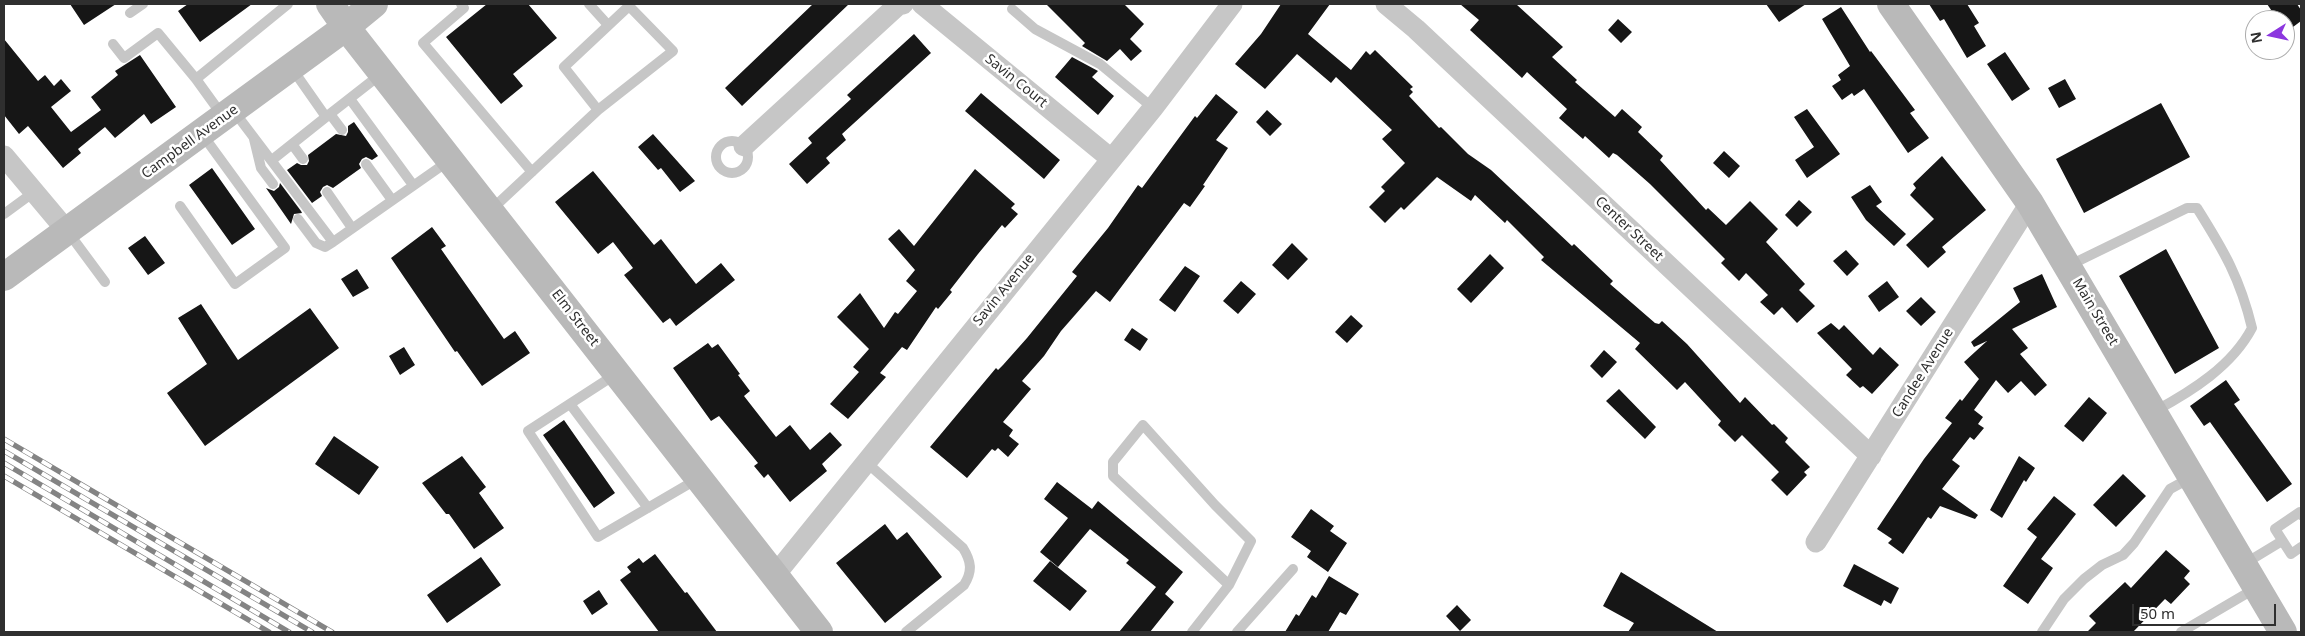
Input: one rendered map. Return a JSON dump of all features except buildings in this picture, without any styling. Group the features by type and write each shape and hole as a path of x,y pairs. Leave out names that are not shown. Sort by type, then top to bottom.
{"main road":[{"name":"Elm Street","path":"330,4 382,74 819,632"},
{"name":"Campbell Avenue","path":"4,277 292,67 374,4"},
{"name":"Main Street","path":"1891,4 2030,203 2154,411 2282,632"}],"street":[{"path":"744,146 898,5 903,4"},
{"name":"Savin Court","path":"922,4 1110,158"},
{"name":"Savin Avenue","path":"775,575 1110,158 1153,108 1232,4"},
{"name":"Center Street","path":"1386,4 1423,36 1871,456"},
{"path":"4,156 67,231"},
{"name":"Candee Avenue","path":"1816,542 2030,203"}],"lane":[{"path":"130,12 143,4"},
{"path":"461,4 464,8 423,43 532,172"},
{"path":"589,4 608,25"},
{"path":"196,79 285,5"},
{"path":"490,211 598,110 673,51 629,6 564,67 598,110"},
{"path":"1012,9 1035,29 1100,64 1153,108"},
{"path":"113,44 124,58 158,33 196,79 253,136 333,242"},
{"path":"292,67 328,116 342,130"},
{"path":"272,160 382,74"},
{"path":"350,99 413,185"},
{"path":"180,206 235,284 285,248 201,133"},
{"path":"253,136 261,168 273,184"},
{"path":"292,144 303,158"},
{"path":"298,220 316,244 324,247 450,160"},
{"path":"366,164 392,200"},
{"path":"4,214 34,192"},
{"path":"327,192 352,228"},
{"path":"2068,266 2187,208 2197,208 2231,264 2244,292 2252,328 2244,344 2198,385 2154,411"},
{"path":"67,231 105,282"},
{"path":"618,373 528,432 598,536 699,477"},
{"path":"570,404 648,508"},
{"path":"1192,632 1229,585 1251,541 1215,505 1143,425 1113,462 1113,476 1229,585"},
{"path":"866,462 963,548 971,564 968,579 964,585 906,632"},
{"path":"2042,632 2064,600 2084,579 2102,565 2123,556 2134,543 2170,489 2192,476"},
{"path":"2301,515 2300,512 2275,529 2291,554 2301,547"},
{"path":"2243,564 2282,541"},
{"path":"1237,632 1294,569"},
{"path":"2181,632 2256,587"}],"railway":[{"path":"4,439 332,632"},
{"path":"4,451 312,632"},
{"path":"4,463 289,632"},
{"path":"4,476 269,632"}]}
